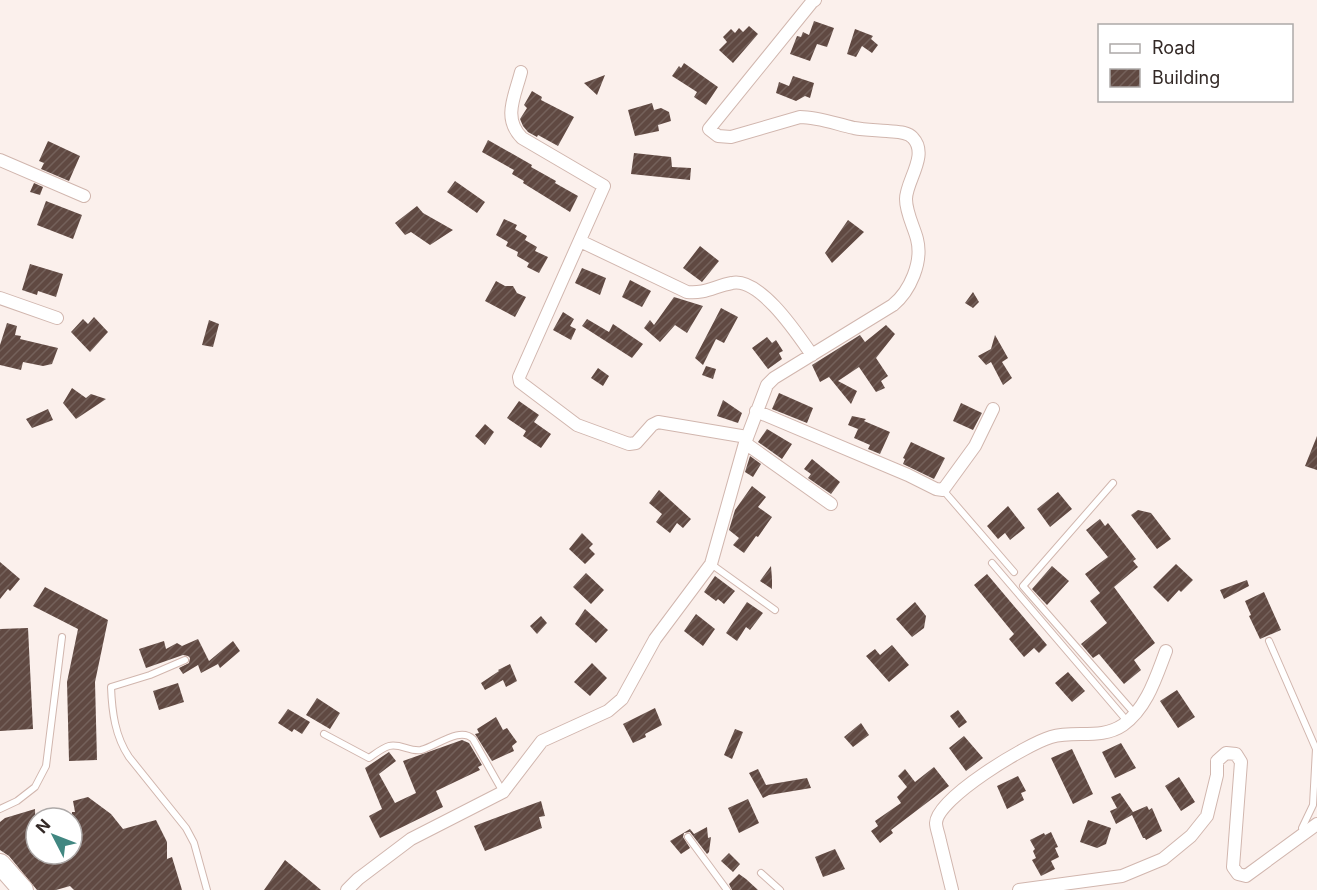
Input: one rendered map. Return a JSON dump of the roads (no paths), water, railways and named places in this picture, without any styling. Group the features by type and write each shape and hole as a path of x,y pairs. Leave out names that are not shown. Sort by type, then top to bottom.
{"main road":[{"path":"0,864 23,890"}],"street":[{"path":"347,890 411,839 503,792 542,741 608,711 622,699 655,639 711,564 746,440 767,385 774,378 892,305 902,298 911,285 918,258 918,242 906,203 907,188 918,160 919,150 913,138 905,133 857,128 809,117 800,117 731,137 718,136 709,129 815,0"},
{"path":"521,72 510,116 514,130 522,138 604,186 519,376 520,382 577,425 629,444 636,443 652,425 658,422 746,440 831,504"},
{"path":"0,160 84,196"},
{"path":"580,241 687,292 705,292 733,282 748,285 779,310 812,355"},
{"path":"0,298 57,318"},
{"path":"756,411 936,489 943,490 975,446 993,409"},
{"path":"952,890 936,823 939,811 950,800 1005,759 1034,744 1065,734 1110,732 1131,718 1146,699 1166,651"},
{"path":"1019,890 1122,876 1163,859 1191,836 1207,816 1217,775 1217,761 1226,753 1236,754 1241,762 1233,867 1238,874 1246,876 1317,824"}],"lane":[{"path":"1113,483 1023,586 1131,718"},
{"path":"943,490 1014,572"},
{"path":"992,563 1131,718"},
{"path":"711,564 776,610"},
{"path":"0,809 17,801 35,787 46,766 62,637"},
{"path":"1269,641 1316,749 1313,805 1302,828 1304,833"},
{"path":"185,660 150,675 111,687 112,711 125,752 186,828 194,843 207,890"},
{"path":"324,734 369,758 388,746 396,745 420,750 461,734 469,735 474,739 503,792"},
{"path":"688,837 727,890"},
{"path":"761,873 780,890"}]}
